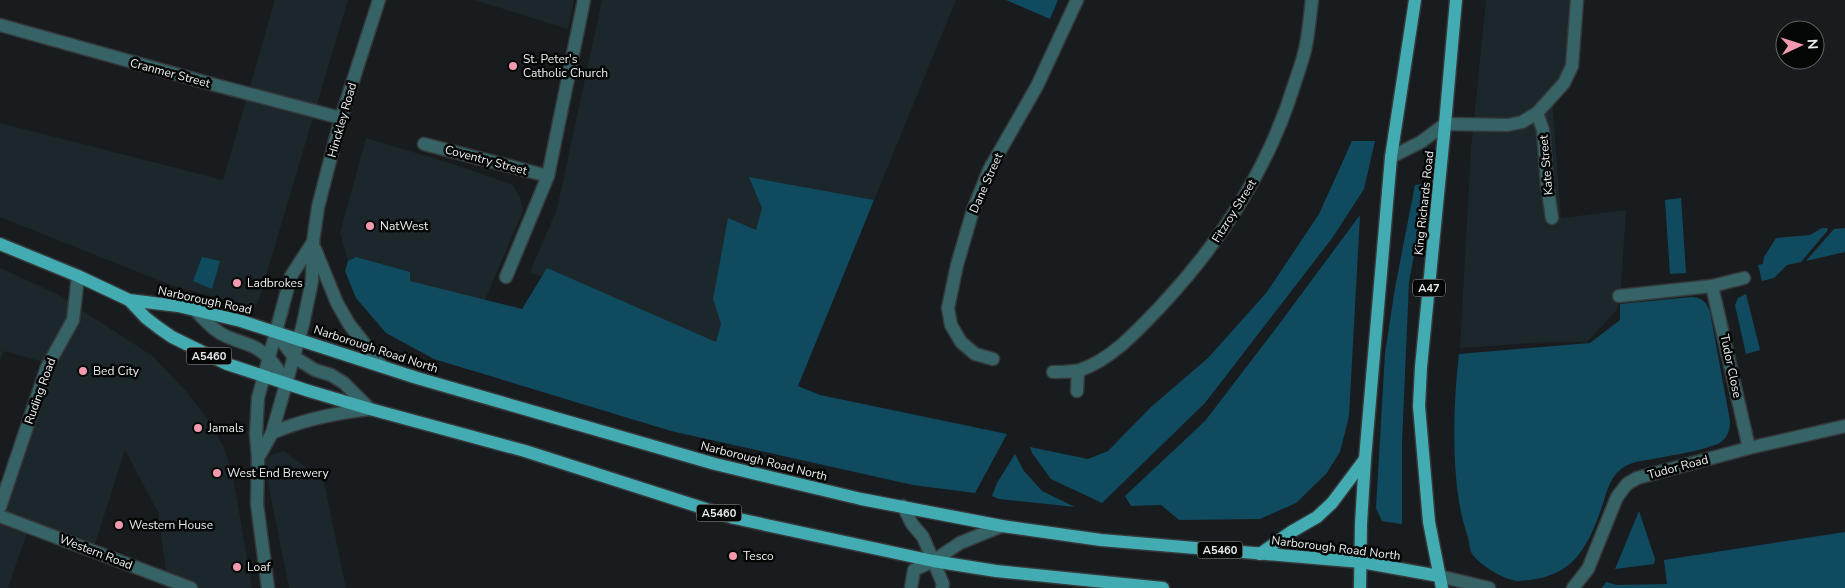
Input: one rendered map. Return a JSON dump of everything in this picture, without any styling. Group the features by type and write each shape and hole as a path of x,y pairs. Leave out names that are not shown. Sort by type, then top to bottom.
{"main road":[{"path":"1360,588 1365,460 1391,157 1415,0"},
{"name":"King Richards Road","path":"1440,582 1430,534 1419,406 1421,367 1446,124 1456,0"},
{"name":"Narborough Road","path":"0,244 78,276 129,300 195,310 241,321 275,332"},
{"name":"Narborough Road","path":"129,300 146,318 172,337 228,364 286,384"},
{"name":"Narborough Road North","path":"275,332 382,366 716,464 861,499 1002,526 1101,540 1361,562 1440,582"},
{"name":"A5460","path":"286,384 525,451 734,518 933,561 996,571 1163,588"},
{"name":"Narborough Road North","path":"1260,554 1291,532 1317,518 1332,503 1365,460"}],"street":[{"name":"Hinckley Road","path":"258,458 272,433 294,358 312,281 313,242 318,207 341,118 379,0"},
{"path":"506,277 548,176 584,0"},
{"name":"Dane Street","path":"993,359 975,354 961,342 951,325 948,308 957,265 973,210 989,170 1037,86 1077,0"},
{"name":"Fitzroy Street","path":"1053,372 1078,371 1094,364 1141,326 1186,280 1218,239 1269,152 1287,109 1306,46 1312,0"},
{"path":"1391,157 1421,142 1446,124 1508,125 1522,122 1537,113 1564,83 1572,66 1577,0"},
{"name":"Cranmer Street","path":"0,25 341,118"},
{"name":"Kate Street","path":"1537,113 1543,130 1546,185 1552,218"},
{"name":"Coventry Street","path":"424,144 548,176"},
{"name":"Hinckley Road","path":"268,588 257,504 258,458 256,413 268,357 291,276 313,242"},
{"path":"313,242 337,303 349,324 382,366"},
{"name":"Ruding Road","path":"0,507 47,367 73,320 78,276"},
{"path":"1619,296 1712,286 1744,278"},
{"name":"Tudor Close","path":"1712,286 1749,448"},
{"path":"195,310 207,324 222,334 256,348 268,357 278,368 286,384"},
{"path":"275,332 294,358 344,383 370,409"},
{"path":"1077,391 1078,371"},
{"name":"A5460","path":"272,433 290,425 317,417 370,409"},
{"name":"Tudor Road","path":"1573,588 1588,568 1618,497 1627,484 1637,478 1749,448 1845,426"},
{"path":"903,506 912,524 923,537 943,584 942,588"},
{"name":"Western Road","path":"0,516 191,588"},
{"path":"911,588 914,570 933,561 960,543 1002,526"},
{"path":"1440,582 1489,588"}],"shaded area":[{"path":"275,0 348,0 260,296 255,307 176,287 0,217 0,123 223,180"},
{"path":"474,0 574,0 568,29"},
{"path":"602,0 956,0 798,386 530,272 557,209"},
{"path":"1006,0 1058,0 1050,19"},
{"path":"1486,0 1577,0 1572,53 1552,99 1561,218 1626,210 1621,287 1617,310 1587,342 1547,342 1460,348 1471,150"},
{"path":"366,138 456,165 513,185 520,198 523,211 485,300 371,272 348,261 340,233"},
{"path":"1352,141 1375,141 1364,189 1333,237 1205,403 1102,503 1051,479 1032,453 1030,447 1088,459 1108,451 1151,407 1208,358 1267,292 1319,214"},
{"path":"749,177 874,200 798,386 820,395 1007,434 975,493 913,485 671,431 434,359 386,333 356,298 345,271 348,261 356,257 410,272 410,281 522,309 547,268 716,342 721,324 713,299 728,218 756,230 762,208"},
{"path":"1423,184 1420,223 1409,282 1402,442 1402,524 1382,521 1376,508 1385,353 1395,288 1415,185"},
{"path":"1681,198 1686,273 1670,274 1665,200"},
{"path":"1360,215 1349,416 1340,452 1326,474 1296,503 1260,519 1179,520 1161,505 1131,506 1125,496 1205,421"},
{"path":"1822,228 1827,228 1828,230 1801,262 1787,265 1774,278 1762,281 1758,265 1763,264 1764,257 1776,238 1810,235"},
{"path":"1845,228 1845,252 1806,261 1834,229"},
{"path":"202,257 220,261 212,289 193,281"},
{"path":"0,268 55,293 151,355 186,391 211,424 224,448 233,476 252,588 191,588 167,578 158,512 125,450 93,550 29,527 8,588 0,588 0,507 43,362 4,351 0,360"},
{"path":"1746,294 1760,350 1746,354 1735,305 1738,298"},
{"path":"1691,297 1703,301 1710,312 1730,421 1729,430 1725,438 1721,442 1704,448 1636,462 1621,469 1611,482 1587,542 1577,557 1559,571 1533,580 1518,581 1506,578 1479,562 1471,552 1462,515 1455,469 1454,420 1459,354 1590,343 1620,320 1620,304"},
{"path":"284,451 324,482 346,588 289,588 264,463 269,456"},
{"path":"1015,454 1024,471 1042,491 1075,507 999,499 992,496 997,483"},
{"path":"1639,511 1655,559 1654,564 1615,569"},
{"path":"1845,532 1845,588 1602,588 1606,582 1617,585 1667,584 1664,560"}],"place":[{"name":"St. Peter's Catholic Church","path":"513,66"},
{"name":"NatWest","path":"370,226"},
{"name":"Ladbrokes","path":"237,283"},
{"name":"Bed City","path":"83,371"},
{"name":"Jamals","path":"198,428"},
{"name":"West End Brewery","path":"217,473"},
{"name":"Western House","path":"119,525"},
{"name":"Tesco","path":"733,556"},
{"name":"Loaf","path":"237,567"}]}
